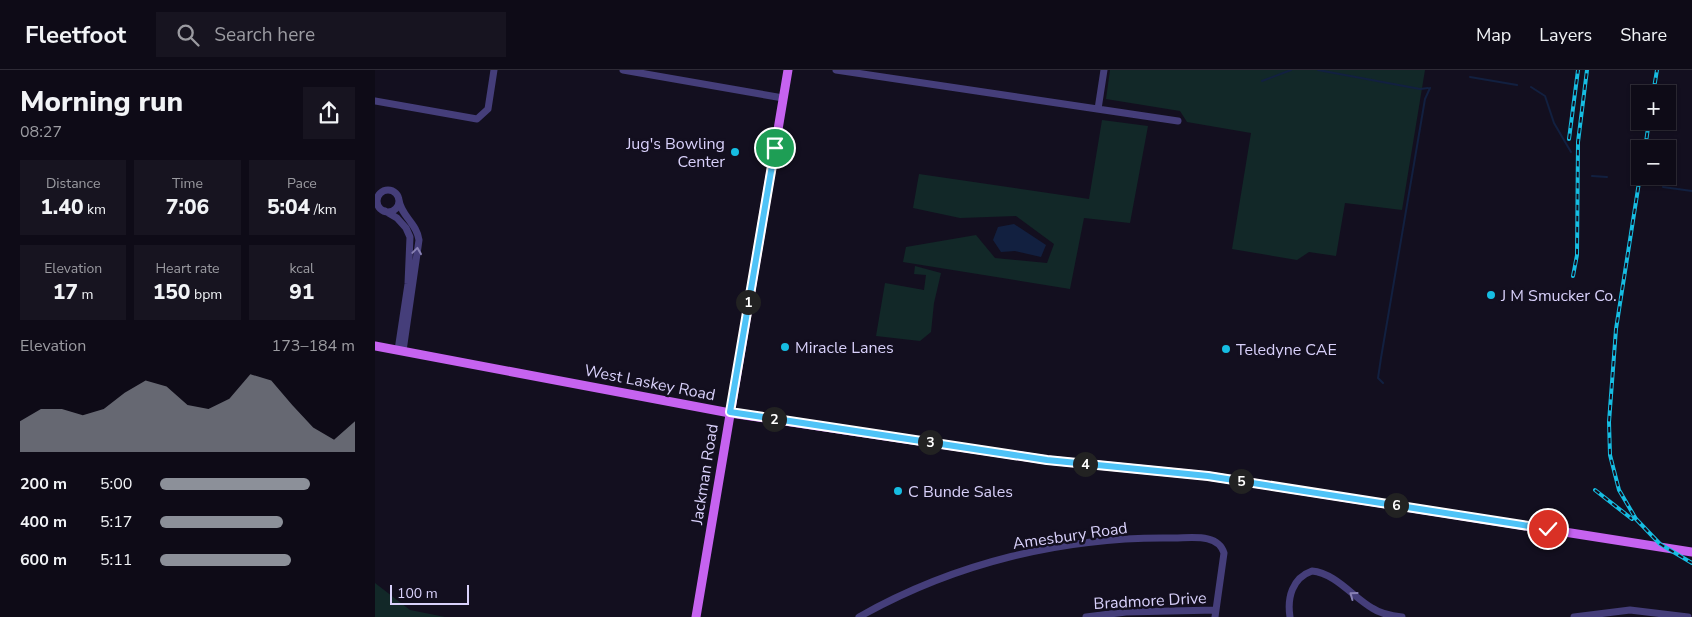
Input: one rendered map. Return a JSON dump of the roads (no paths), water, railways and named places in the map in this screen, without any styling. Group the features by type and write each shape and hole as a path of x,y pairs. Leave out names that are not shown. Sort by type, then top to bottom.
{"main road":[{"name":"Jackman Road","path":"696,617 788,70"},
{"name":"West Laskey Road","path":"375,346 730,412 1047,460 1217,478 1692,552"}],"street":[{"path":"375,101 477,119 488,109 494,70"},
{"path":"623,70 783,98"},
{"path":"836,70 1178,121"},
{"path":"1098,109 1104,70"},
{"path":"383,191 393,191 399,200 403,212 416,228 419,240 401,350 408,284 410,237 406,228 397,218 385,211 378,202 379,196 383,191"},
{"path":"385,211 395,209 399,200"},
{"name":"Amesbury Road","path":"859,617 947,576 1019,555 1091,542 1155,538 1213,540 1223,546 1224,553 1215,614"},
{"path":"1290,617 1290,602 1295,582 1304,574 1313,571 1329,576 1373,609 1398,617"},
{"path":"873,609 878,617"},
{"path":"1574,617 1630,610 1688,617"},
{"name":"Bradmore Drive","path":"1086,617 1126,612 1215,614"}],"water":[{"path":"1014,224 1046,245 1041,257 1015,251 1001,252 993,240 998,227"}],"waterway":[{"path":"1262,81 1291,70"},
{"path":"1318,70 1420,89 1428,88"},
{"path":"1470,77 1517,85"},
{"path":"1531,87 1545,96 1554,123 1571,152"},
{"path":"1383,383 1378,378 1381,358 1425,99 1430,88"},
{"path":"1592,176 1607,177"},
{"path":"1663,187 1692,191"}],"railway":[{"path":"1569,139 1578,70"},
{"path":"1573,276 1577,255 1578,142 1587,70"},
{"path":"1654,85 1657,70"},
{"path":"1646,140 1648,130"},
{"path":"1639,185 1616,329 1609,422 1610,455 1619,490 1636,519 1660,544 1692,563"},
{"path":"1595,490 1632,519"}],"place":[{"name":"Jug's Bowling Center","path":"735,152"},
{"name":"J M Smucker Co.","path":"1491,295"},
{"name":"Miracle Lanes","path":"785,347"},
{"name":"Teledyne CAE","path":"1226,349"},
{"name":"C Bunde Sales","path":"898,491"}]}
